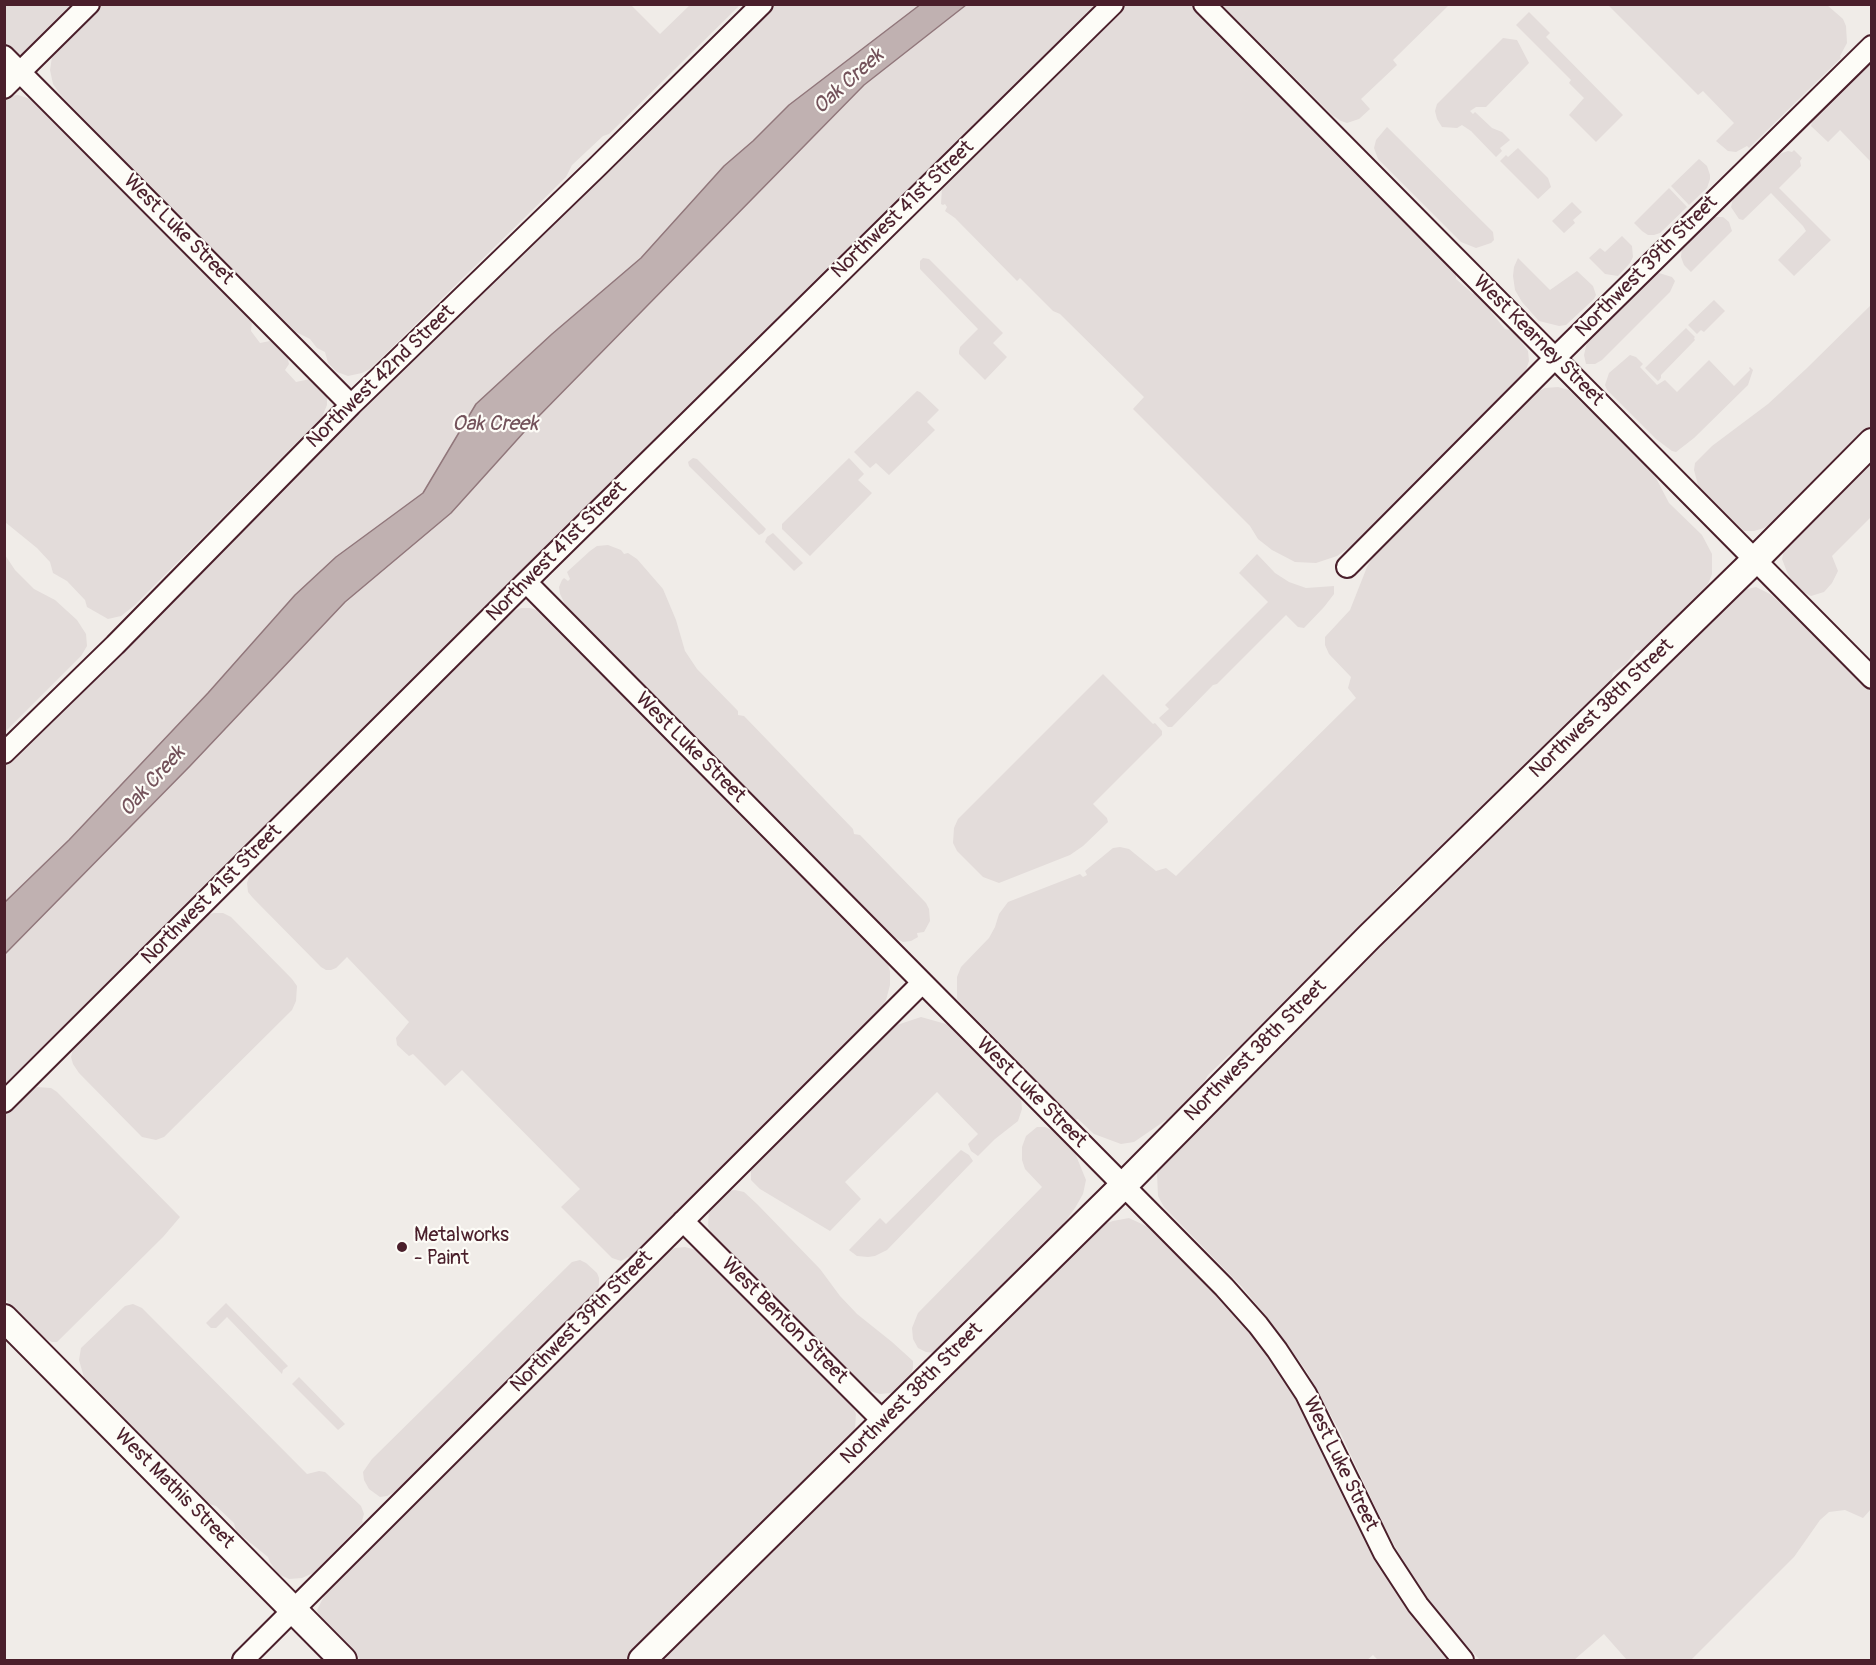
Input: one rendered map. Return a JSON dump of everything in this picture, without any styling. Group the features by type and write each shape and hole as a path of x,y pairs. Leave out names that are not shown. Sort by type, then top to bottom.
{"street":[{"path":"4,88 89,4"},
{"name":"Northwest 42nd Street","path":"4,753 115,645 351,405 762,4"},
{"name":"Northwest 41st Street","path":"4,1102 526,582 1113,4"},
{"name":"West Kearney Street","path":"1204,4 1872,678"},
{"name":"Northwest 39th Street","path":"1347,567 1555,358 1872,46"},
{"name":"West Luke Street","path":"4,56 351,405"},
{"name":"Northwest 38th Street","path":"642,1660 1123,1186 1369,937 1755,560 1872,442"},
{"name":"West Luke Street","path":"526,582 1224,1287 1258,1325 1278,1350 1315,1412 1384,1553 1418,1605 1463,1660"},
{"name":"Northwest 39th Street","path":"243,1660 922,983"},
{"name":"West Benton Street","path":"683,1221 884,1422"},
{"name":"West Mathis Street","path":"4,1318 343,1660"}],"shaded area":[{"path":"5,4 89,5 5,88"},
{"path":"89,5 1871,5 1871,1660 5,1660 5,88"},
{"path":"101,5 631,5 660,34 690,5 740,5 609,134 603,136 572,165 566,177 370,369 348,376 337,372 328,363 325,352 317,348 310,339 296,332 160,197 53,84 50,70 52,57 61,44"},
{"path":"769,5 921,5 789,105 724,166 641,258 552,334 476,404 423,493 336,557 295,595 208,693 69,840 5,902 5,762"},
{"path":"966,5 1095,5 5,1084 5,954 190,766 345,602 451,513 534,421 864,85"},
{"path":"1121,5 1193,5 1456,270 1456,279 1473,294 1476,291 1492,307 1491,312 1505,329 1515,331 1520,336 1519,339 1528,351 1529,361 1526,370 1517,381 1354,544 1337,556 1316,563 1295,562 1272,550 1258,539 1250,526 1133,409 1144,397 1060,314 1053,311 1020,278 1017,281 955,218 945,211 947,207 945,204 941,204 942,188 947,179"},
{"path":"1222,5 1449,5 1393,60 1397,65 1361,99 1370,109 1359,119 1347,123 1332,115"},
{"path":"1608,5 1827,5 1843,19 1846,26 1847,43 1841,58 1749,148 1747,146 1736,152 1728,151 1716,141 1734,123 1703,91 1698,95"},
{"path":"1529,12 1550,33 1546,37 1623,115 1596,142 1569,115 1584,98 1569,83 1571,80 1516,25"},
{"path":"1503,38 1517,40 1529,63 1486,107 1476,107 1470,111 1473,114 1475,112 1492,128 1502,132 1510,140 1500,148 1502,151 1496,157 1462,125 1457,128 1442,127 1435,111 1437,104"},
{"path":"1871,59 1871,162 1840,130 1828,142 1811,126 1813,117"},
{"path":"18,95 45,104 249,312 252,321 251,331 260,343 270,341 286,350 289,364 285,370 296,382 310,379 317,382 327,396 327,405 322,417 135,605 121,616 108,619 87,607 85,600 67,581 53,573 50,562 37,548 5,522 4,100 9,96"},
{"path":"1387,127 1493,232 1494,240 1491,243 1476,248 1461,242 1378,159 1374,148 1376,140"},
{"path":"1518,148 1548,178 1551,187 1538,199 1500,161"},
{"path":"1794,150 1802,158 1801,166 1779,188 1831,240 1794,276 1778,260 1806,231 1803,226 1771,193 1743,220 1739,219 1731,207 1734,194 1762,166 1782,153"},
{"path":"1699,159 1707,166 1710,179 1707,188 1689,205 1671,186"},
{"path":"1669,188 1687,207 1660,233 1648,235 1634,223"},
{"path":"1572,202 1582,212 1573,220 1575,223 1564,233 1552,221"},
{"path":"1711,217 1723,217 1729,222 1732,231 1691,272 1684,265 1681,257 1682,247"},
{"path":"1622,236 1632,246 1633,257 1618,276 1605,274 1589,258 1600,248 1605,252"},
{"path":"923,258 929,259 1003,333 993,343 1007,357 985,380 959,354 960,347 978,329 920,269 920,261"},
{"path":"1518,258 1550,290 1577,271 1593,286 1596,295 1594,299 1566,325 1559,326 1539,321 1522,302 1515,290 1513,276"},
{"path":"1659,273 1672,277 1675,281 1670,292 1602,360 1595,364 1586,364 1584,355 1588,338 1651,276"},
{"path":"1714,300 1725,311 1704,332 1701,330 1697,334 1688,325"},
{"path":"1871,305 1871,426 1774,522 1754,531 1744,531 1699,489 1694,470 1695,463 1712,446 1768,404"},
{"path":"1686,328 1695,340 1658,381 1645,368"},
{"path":"1630,355 1643,364 1640,367 1657,385 1665,380 1677,392 1709,360 1734,386 1750,370 1750,367 1753,370 1748,385 1694,438 1676,452 1656,439 1607,390 1605,385 1609,373"},
{"path":"1558,387 1569,390 1584,405 1616,428 1654,469 1651,472 1669,503 1702,535 1712,554 1712,574 1708,584 1700,593 1702,595 1643,651 1636,650 1626,664 1613,673 1610,684 1427,865 1423,865 1393,891 1394,898 1236,1054 1229,1055 1208,1075 1200,1089 1169,1123 1166,1120 1134,1142 1121,1144 1094,1134 1078,1119 1075,1120 957,999 957,977 961,967 989,938 999,914 1008,902 1080,874 1083,877 1087,875 1085,871 1113,848 1129,849 1156,871 1166,868 1176,876 1356,698 1348,688 1351,677 1329,654 1325,645 1325,637 1350,610 1367,567 1376,552 1533,394 1545,388"},
{"path":"917,391 939,410 927,422 935,430 889,475 876,463 870,468 854,452"},
{"path":"1871,456 1871,517 1832,556 1838,571 1832,583 1824,592 1811,596 1793,583 1787,572 1782,559 1785,546"},
{"path":"693,458 697,459 766,529 763,533 759,535 689,466 688,462"},
{"path":"849,458 864,474 858,480 872,493 810,556 782,529 782,524"},
{"path":"773,533 803,563 794,571 765,542 767,537"},
{"path":"608,545 637,559 663,589 676,620 685,651 697,669 738,711 738,715 744,716 853,829 854,834 860,835 926,903 930,921 924,932 917,933 918,937 903,942 892,936 567,608 559,587 564,578 568,581 570,579 567,572 597,546"},
{"path":"1257,554 1275,573 1289,582 1306,588 1334,586 1334,594 1304,628 1298,627 1286,615 1172,727 1168,727 1159,718 1169,709 1165,705 1268,602 1239,573"},
{"path":"5,555 15,570 34,589 55,600 77,620 86,634 87,646 81,656 5,732"},
{"path":"1756,587 1770,594 1807,627 1871,691 1871,1509 1863,1518 1845,1510 1829,1512 1820,1520 1794,1557 1691,1660 1627,1660 1604,1634 1574,1660 1480,1660 1436,1612 1411,1575 1386,1530 1340,1432 1307,1372 1242,1287 1164,1207 1158,1196 1157,1173 1166,1158 1338,982 1365,962 1413,910 1743,590"},
{"path":"521,608 546,613 885,957 890,971 890,985 886,1000 879,1011 630,1259 628,1257 621,1261 612,1258 561,1207 580,1189 462,1070 445,1086 413,1054 409,1056 397,1045 396,1038 409,1022 347,957 331,970 321,967 248,892 247,883 252,868 505,614 508,617"},
{"path":"1103,674 1153,724 1155,723 1162,731 1162,735 1093,804 1108,822 1083,846 1070,855 999,883 983,877 957,851 953,843 954,828 958,819"},
{"path":"214,913 223,913 231,917 292,979 297,986 296,1001 292,1010 164,1137 156,1140 142,1137 79,1073 71,1057 73,1049 198,920"},
{"path":"921,1017 946,1024 973,1043 1018,1090 1022,1109 1018,1121 978,1156 971,1151 968,1144 978,1134 937,1092 845,1182 861,1199 830,1231 760,1189 751,1180 751,1169 756,1160 883,1035 894,1026"},
{"path":"37,1087 51,1088 57,1092 180,1217 163,1237 57,1342 41,1336 5,1299 5,1111"},
{"path":"1037,1127 1045,1127 1061,1135 1075,1153 1086,1180 1083,1194 1062,1226 935,1353 918,1348 913,1339 912,1328 918,1313 1042,1187 1025,1169 1022,1160 1022,1147 1026,1136"},
{"path":"961,1150 973,1161 887,1250 868,1257 857,1256 849,1250 880,1218 886,1224"},
{"path":"726,1191 744,1192 757,1204 820,1269 857,1314 913,1361 910,1377 899,1388 891,1393 880,1394 860,1388 713,1237 708,1226 709,1209"},
{"path":"1129,1218 1161,1233 1243,1318 1296,1391 1376,1553 1401,1596 1453,1660 1378,1660 1373,1655 1367,1660 654,1660 1101,1225"},
{"path":"685,1247 700,1251 851,1403 856,1414 855,1428 851,1435 625,1660 361,1660 321,1620 317,1610 328,1588 667,1251"},
{"path":"580,1260 597,1273 599,1285 596,1292 396,1491 380,1497 369,1489 363,1472 372,1459 572,1262"},
{"path":"226,1303 288,1366 282,1374 227,1317 216,1328 211,1328 206,1323"},
{"path":"133,1304 142,1308 307,1474 325,1472 361,1506 364,1514 363,1522 313,1573 302,1578 289,1579 278,1574 268,1557 236,1531 234,1523 216,1506 206,1503 85,1381 79,1360 81,1348 125,1306"},
{"path":"299,1377 345,1424 338,1430 292,1384"}],"water":[{"name":"Oak Creek","path":"921,4 966,5 864,85 534,421 451,513 345,602 190,766 5,954 5,902 69,840 208,693 295,595 336,557 423,493 476,404 552,334 641,258 724,166 789,105"}],"place":[{"name":"Metalworks - Paint","path":"402,1247"}]}
